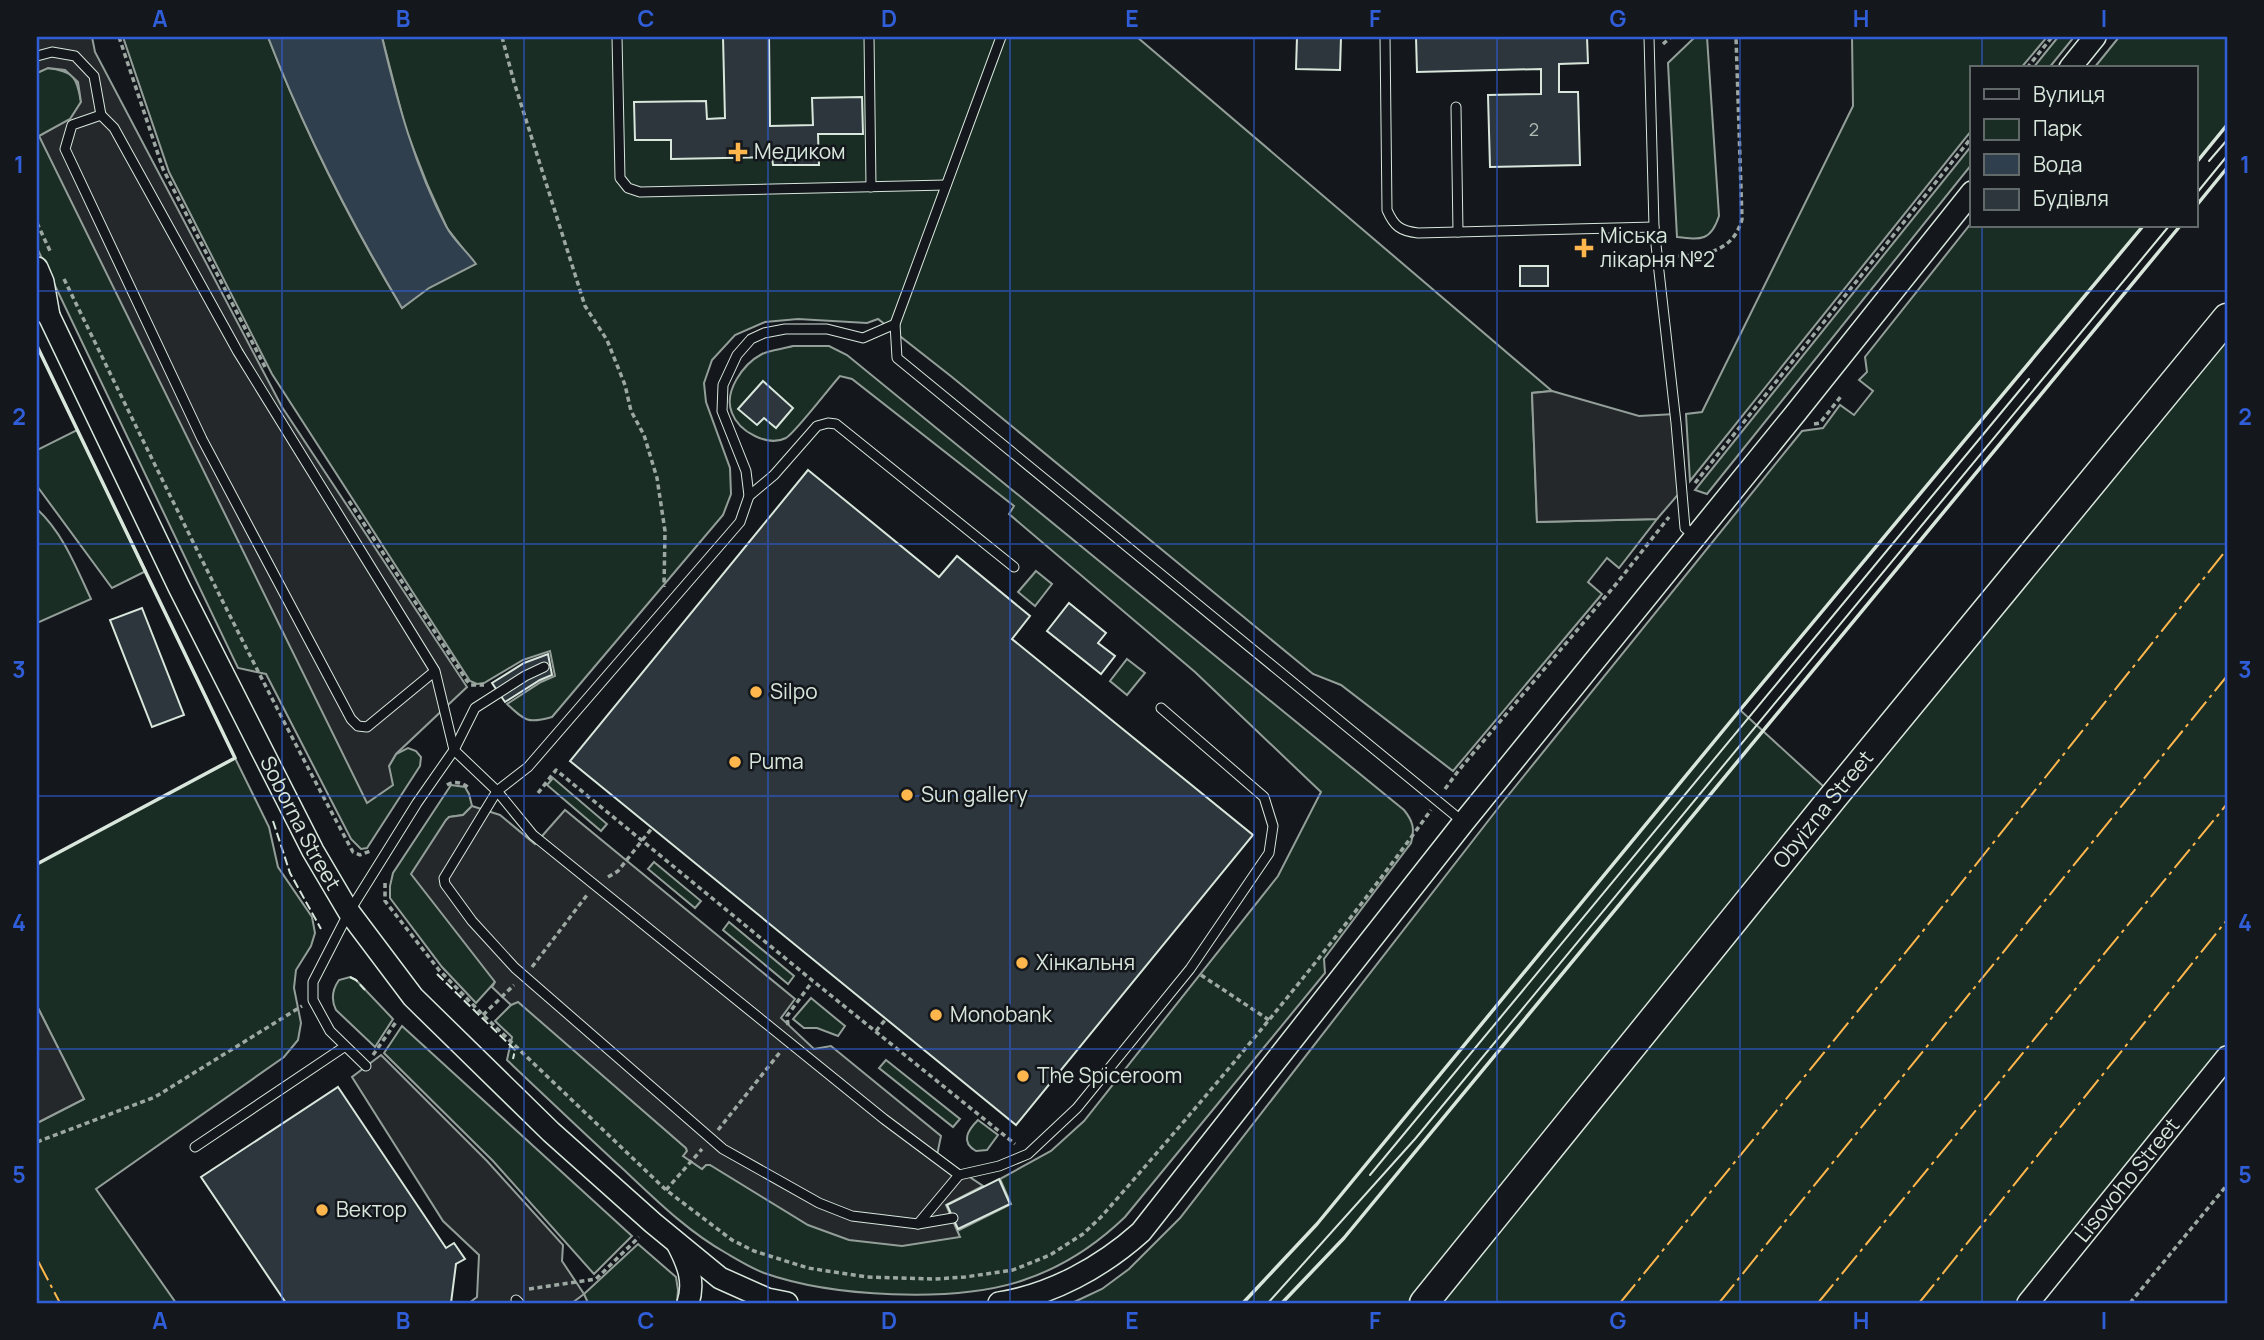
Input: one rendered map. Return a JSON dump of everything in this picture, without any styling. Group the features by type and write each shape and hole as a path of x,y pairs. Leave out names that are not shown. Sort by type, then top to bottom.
{"main road":[{"name":"Obyizna Street","path":"1424,1303 1834,796 2227,317"}],"street":[{"path":"2072,66 2095,37"},
{"path":"999,1303 1017,1301 1093,1269 1118,1253 1142,1232 1464,822 1970,194"},
{"name":"Soborna Street","path":"45,262 43,310 313,851 349,912 421,1006 551,1132 653,1223 720,1278 771,1302"},
{"name":"Lisovoho Street","path":"2028,1303 2227,1058"},
{"path":"675,1240 690,1275 691,1293 688,1303"}],"lane":[{"path":"617,37 620,178 628,188 640,192 946,185"},
{"path":"869,37 871,187"},
{"path":"1001,37 895,324 897,358 1464,822"},
{"path":"1385,37 1387,210 1393,224 1403,231 1418,233 1654,227"},
{"path":"1649,37 1654,227 1685,528 1696,537"},
{"path":"37,57 52,52 75,56 94,76 101,115 114,128 238,352 435,671 454,750 497,791 533,835 884,1119 959,1175"},
{"path":"1456,107 1458,232"},
{"path":"101,115 72,125 65,149 202,439 351,719 358,726 367,727 435,671"},
{"path":"895,324 863,338 827,329 785,329 764,333 751,339 737,355 723,385 722,411 746,471 749,496 740,523 528,767 497,791 444,878 445,884 500,953 524,977 711,1138 738,1158 819,1203 852,1216 918,1224 953,1218"},
{"path":"749,496 774,475 817,426 836,424 1014,567"},
{"path":"366,1066 330,1031 313,1000 313,982 349,912 417,803 454,750 475,708 524,676 544,667"},
{"path":"918,1224 959,1175 999,1166 1028,1154 1077,1108 1189,969 1269,853 1273,826 1264,797 1161,708"},
{"path":"195,1147 344,1047"}],"path":[{"path":"119,37 163,169 267,370"},
{"path":"502,37 581,295 607,340 632,411 644,435 657,478 665,531 665,608"},
{"path":"1657,256 1709,253 1724,246 1738,233 1742,219 1736,37"},
{"path":"2029,66 2052,37"},
{"path":"386,879 385,901 439,970 666,1190 732,1240 754,1251 808,1268 867,1277 965,1277 1013,1270 1050,1255 1083,1234 1101,1217 1269,1020 1322,954 1459,770 1617,583 1762,397 1970,139"},
{"path":"37,223 45,262"},
{"path":"63,278 301,757 353,852 359,855 368,853 371,849"},
{"path":"1808,425 1820,423 1842,395"},
{"path":"347,498 467,681 471,685 486,685"},
{"path":"538,793 556,770 1028,1154"},
{"path":"446,786 450,783 461,783 470,789"},
{"path":"483,1015 524,977 594,885 618,871 652,828"},
{"path":"1189,969 1269,1020"},
{"path":"666,1190 788,1042 787,1016 813,981"},
{"path":"37,1142 155,1097 313,1000"},
{"path":"876,1032 886,1019"},
{"path":"366,1066 396,1022"},
{"path":"2130,1303 2227,1185"},
{"path":"529,1289 596,1279 653,1223"}],"green space":[{"path":"123,37 268,37 329,175 402,308 429,287 475,264 447,228 428,186 406,130 382,37 1137,37 1552,391 1532,393 1537,522 1657,519 1619,568 1607,558 1588,582 1602,594 1453,771 1341,685 1313,674 878,319 867,323 798,319 765,322 735,335 712,360 704,383 706,402 730,468 731,494 723,515 552,717 527,720 507,704 555,676 550,651 523,660 484,683 470,681 272,374 169,172"},
{"path":"1695,37 1707,37 1719,216 1709,234 1699,238 1677,237 1668,63"},
{"path":"1852,37 2047,37 2023,66 1970,66 1970,132 1690,481 1686,414 1702,412 1853,106"},
{"path":"2058,37 2074,37 2051,66 2035,66"},
{"path":"2119,37 2227,37 2227,125 2198,161 2198,66 2096,66"},
{"path":"47,68 69,73 73,77 81,102 70,120 40,136 389,766 396,754 408,748 421,757 420,766 367,848 361,849 351,839 266,674 238,668 37,248 37,73"},
{"path":"1970,147 1970,166 1707,494 1695,490"},
{"path":"1970,225 1970,228 2141,228 1740,710 1834,796 2227,318 2227,1057 2028,1303 1072,1303 1102,1289 1129,1269 1180,1218 1502,803 1802,431 1823,428 1840,405 1854,415 1873,391 1859,380 1867,372 1865,357"},
{"path":"793,346 829,346 847,355 1404,810 1412,825 1411,843 1324,959 1325,973 1125,1217 1089,1247 1064,1263 1036,1276 993,1288 927,1294 857,1292 792,1281 745,1264 698,1235 672,1214 507,1060 512,1037 495,1021 518,1001 686,1148 684,1156 702,1169 710,1165 959,1236 957,1231 1011,1204 1000,1179 1051,1151 1084,1121 1278,876 1321,792 1195,672 1009,514 1014,506 852,379 840,376 786,438 771,441 747,432 736,420 730,405 736,379 748,364 762,354"},
{"path":"77,430 146,571 112,588 37,486 37,450"},
{"path":"37,509 62,540 91,599 37,623"},
{"path":"1036,571 1052,584 1035,606 1018,592"},
{"path":"1127,659 1145,673 1127,695 1110,681"},
{"path":"235,758 269,827 278,867 312,917 315,933 311,946 296,970 294,988 301,1023 298,1040 284,1057 96,1189 176,1303 37,1303 37,1123 84,1099 37,1006 37,864"},
{"path":"553,778 607,824 601,831 547,785"},
{"path":"451,785 465,787 472,806 463,815 449,817 495,982 476,1003 442,967 390,898 393,873"},
{"path":"654,862 701,901 695,908 648,869"},
{"path":"729,922 794,976 788,984 723,930"},
{"path":"350,977 393,1019 375,1047 334,1006 333,995 339,980"},
{"path":"811,998 845,1026 838,1036 817,1028 804,1028 793,1019"},
{"path":"402,1026 632,1236 594,1274 493,1161 384,1053"},
{"path":"886,1060 960,1119 953,1127 879,1068"},
{"path":"978,1120 998,1135 987,1150 976,1151 968,1144 967,1136"},
{"path":"638,1244 676,1277 677,1303 588,1303 584,1294"}],"shaded area":[{"path":"37,37 92,37 95,52 282,407 467,687 396,754 389,766 393,785 367,803 39,136 70,119 81,102 78,82 65,70 48,68 37,73"},
{"path":"1552,391 1639,416 1675,414 1682,490 1657,519 1537,522 1532,393"},
{"path":"472,806 500,815 535,844 565,810 795,999 781,1018 814,1049 831,1046 941,1136 937,1155 983,1186 946,1205 960,1237 902,1246 849,1240 808,1225 710,1165 702,1169 683,1156 686,1148 518,1002 511,1005 492,987 495,982 411,874 446,820 463,815"},
{"path":"37,1006 84,1099 37,1123"},
{"path":"381,1055 487,1161 563,1245 562,1261 584,1294 572,1303 469,1303 477,1297 479,1255 443,1221 352,1077"}],"water":[{"path":"268,37 382,37 401,109 425,181 449,231 476,264 429,288 402,308 329,175"}],"building":[{"name":"Медиком","path":"723,37 769,37 770,126 813,125 812,98 862,97 863,134 818,134 819,165 773,165 772,157 671,159 671,140 635,140 634,102 706,101 707,119 725,118"},
{"path":"1297,37 1341,37 1340,70 1296,69"},
{"path":"1416,37 1587,37 1588,63 1559,64 1559,92 1578,92 1580,165 1490,167 1488,95 1541,94 1541,69 1417,72"},
{"path":"1520,266 1548,266 1548,286 1520,286"},
{"path":"763,381 793,408 776,428 764,418 757,425 738,409"},
{"name":"Sun gallery","path":"808,470 939,577 957,556 1030,616 1012,639 1253,835 1016,1125 570,761"},
{"path":"1069,603 1106,633 1098,643 1115,656 1101,674 1047,631"},
{"path":"142,608 184,715 152,727 110,620"},
{"path":"548,654 552,675 505,702 492,683 524,663"},
{"name":"Вектор","path":"338,1087 446,1248 454,1243 465,1259 456,1264 451,1303 286,1303 201,1177"},
{"path":"999,1179 1010,1204 958,1229 947,1205"}],"tram line":[{"path":"2209,161 2227,140"},
{"path":"2198,192 2227,156"},
{"path":"1268,1303 1415,1139 2167,228"},
{"path":"1370,1175 2029,379"}],"fence":[{"path":"273,821 290,873 321,929"},
{"path":"437,974 515,1050 513,1059"},
{"path":"350,977 365,990"}],"wall":[{"path":"2198,161 2227,125"},
{"path":"2198,204 2227,168"},
{"path":"1243,1303 1317,1224 2141,228"},
{"path":"1282,1303 1344,1238 2178,228"},
{"path":"37,346 235,758 37,864"}],"power":[{"path":"1620,1303 1923,931 2227,549"},
{"path":"1719,1303 2227,676"},
{"path":"1818,1303 2227,804"},
{"path":"1919,1303 2227,920"},
{"path":"37,1259 60,1303"}],"place":[{"name":"Медиком","path":"738,152"},
{"name":"Міська лікарня №2","path":"1584,248"},
{"name":"Silpo","path":"756,692"},
{"name":"Puma","path":"735,762"},
{"name":"Sun gallery","path":"907,795"},
{"name":"Хінкальня","path":"1022,963"},
{"name":"Monobank","path":"936,1015"},
{"name":"The Spiceroom","path":"1023,1076"},
{"name":"Вектор","path":"322,1210"}]}
